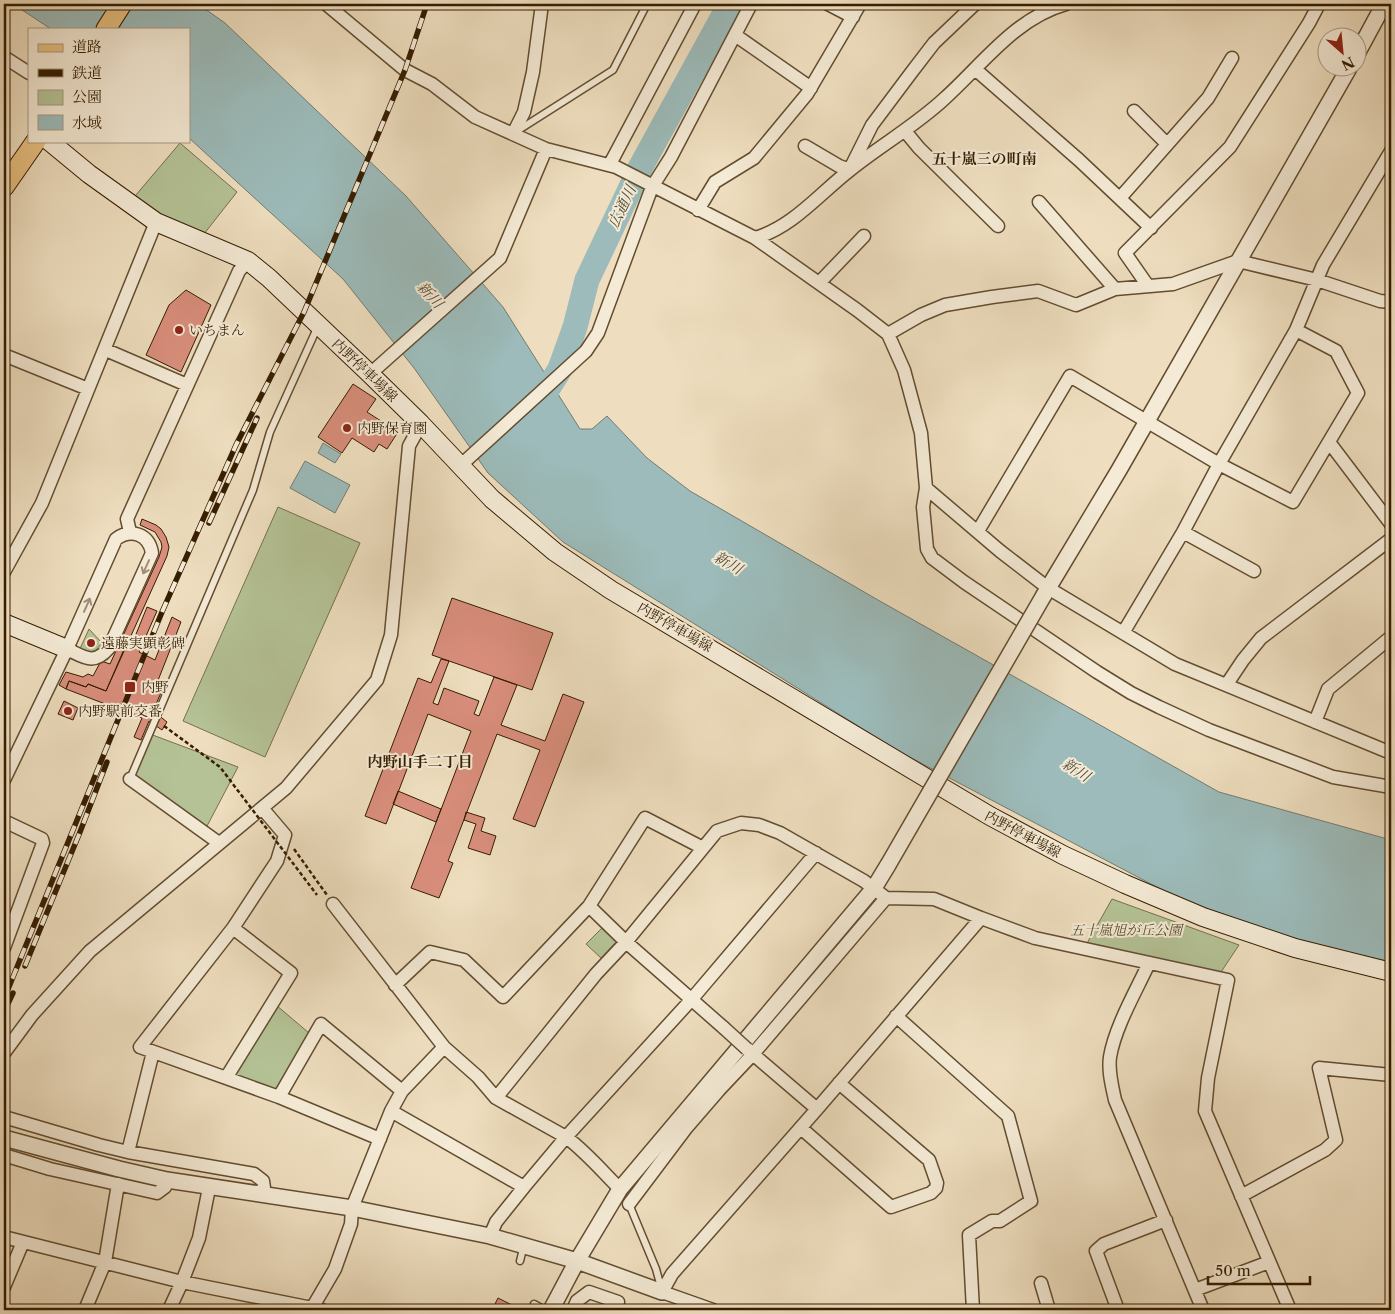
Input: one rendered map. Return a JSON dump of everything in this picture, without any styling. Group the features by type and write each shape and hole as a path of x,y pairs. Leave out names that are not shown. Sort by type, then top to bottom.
{"main road":[{"path":"107,28 122,4"},
{"path":"4,187 35,142"},
{"name":"内野停車場線","path":"49,142 88,174 156,222 248,261 269,278 370,374 421,424 492,499 556,552 611,590 990,816 1063,855 1203,917 1295,948 1391,972"},
{"path":"4,623 67,649"}],"street":[{"path":"326,4 405,70 432,84 475,117 546,149 613,166 755,238 888,334 904,370 921,433 926,488 923,507 927,549 932,558 964,582 1097,672 1131,693 1159,707 1209,730 1333,777 1391,787"},
{"path":"513,134 524,112 531,80 542,4"},
{"path":"613,166 695,4"},
{"path":"460,465 586,351 598,333 649,185 671,157 751,4"},
{"path":"828,4 853,17"},
{"path":"698,210 715,182 754,158 811,88 860,4"},
{"path":"850,170 872,125 934,43 975,4"},
{"path":"755,238 768,234 793,219 850,170 905,131 944,99 1014,31 1053,7 1066,4"},
{"path":"1148,286 1125,253 1230,147 1309,23 1319,4"},
{"path":"1368,34 1384,4"},
{"path":"735,35 811,88"},
{"path":"4,57 28,73"},
{"path":"1120,198 1208,98 1232,58"},
{"path":"975,69 1120,198 1150,228"},
{"path":"551,1310 577,1261 620,1189 874,888 1147,420 1343,78"},
{"path":"1134,111 1167,144"},
{"path":"905,131 919,148 998,226"},
{"path":"804,146 839,166 850,170"},
{"path":"370,374 500,258 546,149"},
{"path":"1123,633 1183,532 1296,330 1323,265 1391,151"},
{"path":"1039,202 1115,289"},
{"path":"4,572 42,503 88,389 106,350 156,222"},
{"path":"819,283 864,236"},
{"path":"888,334 921,315 945,305 992,296 1038,292 1076,305 1115,289 1173,284 1238,260 1317,280 1380,301 1391,302"},
{"path":"130,532 127,519 239,271 248,261"},
{"path":"978,531 1070,376 1220,464 1293,502 1358,393 1336,351 1296,330"},
{"path":"106,350 187,385"},
{"path":"5,358 88,389"},
{"path":"4,1053 32,1015 90,950 286,788 377,680 391,636 409,446 421,424"},
{"path":"1328,442 1391,524"},
{"path":"926,488 978,531 1046,592 1123,633 1175,664 1391,753"},
{"path":"4,780 67,649 116,539 130,532 140,535 151,546 152,553 109,648 104,654 94,658 84,658 67,649"},
{"path":"1183,532 1254,571"},
{"path":"1227,684 1261,638 1391,539"},
{"path":"1315,722 1328,689 1391,637"},
{"path":"130,779 219,843"},
{"path":"262,808 284,835 276,861 233,928 140,1047 279,1097 380,1139"},
{"path":"395,985 430,952 464,960 503,997 589,906 645,818 703,848"},
{"path":"4,821 36,835 42,839 43,844 4,948"},
{"path":"496,1098 596,974 626,942 716,831 741,823 759,825 780,833 816,853 874,888 886,898 934,899 1035,938 1228,980 1208,1078 1205,1111 1290,1310"},
{"path":"490,1236 496,1222 524,1186 691,1000 816,853"},
{"path":"629,1204 687,1128 750,1052 886,898"},
{"path":"333,904 444,1047 478,1077 496,1098 566,1137 595,1162 620,1189"},
{"path":"589,906 626,942 817,1110"},
{"path":"662,1292 672,1274 817,1110 981,918"},
{"path":"226,1078 291,973 233,928"},
{"path":"1149,963 1116,1035 1110,1058 1110,1079 1115,1100 1203,1310"},
{"path":"896,1016 1008,1116 1031,1201 1000,1222 992,1221 969,1235 972,1310"},
{"path":"279,1097 321,1024 402,1091"},
{"path":"4,1237 182,1282 315,1309 334,1269 351,1224 352,1208 391,1111 402,1091 444,1047"},
{"path":"128,1152 153,1052"},
{"path":"1241,1196 1325,1150 1336,1140 1319,1068 1391,1075"},
{"path":"800,1128 891,1207 931,1193 936,1188 937,1183 929,1160 840,1083"},
{"path":"391,1111 524,1186"},
{"path":"4,1117 128,1152 254,1174 262,1181 265,1195"},
{"path":"4,1138 119,1177"},
{"path":"4,1155 50,1169 119,1177 167,1180 209,1188 352,1208 490,1236 577,1261 713,1310"},
{"path":"85,1310 105,1262 119,1177"},
{"path":"168,1310 182,1282 199,1238 209,1188"},
{"path":"1118,1310 1096,1251 1104,1244 1166,1220"},
{"path":"4,1287 23,1242"},
{"path":"1195,1290 1269,1262"},
{"path":"1041,1283 1049,1310"},
{"path":"572,1310 577,1301 589,1292 618,1302 615,1310"}],"lane":[{"path":"513,134 613,70 647,4"},
{"path":"130,779 253,490 270,432 318,326"},
{"path":"629,1204 656,1269 662,1292"},
{"path":"520,1261 524,1245"},
{"path":"534,1304 545,1310"}],"path":[{"path":"164,726 220,767 317,895"},
{"path":"284,835 323,889"}],"green space":[{"path":"180,143 237,192 200,239 130,202"},
{"path":"278,507 360,543 265,757 183,721"},
{"path":"89,629 102,643 95,651 78,653"},
{"path":"150,734 238,767 206,828 134,778"},
{"name":"五十嵐旭が丘公園","path":"1112,899 1239,945 1219,975 1086,945"},
{"path":"603,927 618,940 601,958 586,944"},
{"path":"276,1005 309,1033 276,1091 234,1076"}],"water":[{"name":"新川","path":"13,4 198,4 225,23 406,196 503,307 580,429 592,429 607,416 647,458 690,491 878,600 1219,792 1391,840 1391,962 1231,926 900,752 563,542 488,473 414,368 343,279 190,139 190,28 49,28"},
{"path":"323,443 341,454 335,463 318,453"},
{"path":"305,461 350,485 335,513 290,488"}],"building":[{"name":"いちまん","path":"186,290 211,305 181,372 146,355 169,305"},
{"path":"353,384 376,399 367,412 398,432 387,449 379,444 374,452 352,438 342,453 318,437"},
{"path":"142,519 161,529 169,547 167,556 106,691 88,684 86,687 69,681 66,689 59,685 66,672 83,677 88,674 93,676 101,661 110,664 159,557 162,547 161,542 155,532 140,525"},
{"path":"452,598 553,633 532,690 432,655"},
{"path":"147,607 157,611 139,652 155,660 172,617 181,622 157,683 164,686 153,711 167,722 162,730 149,721 141,740 134,737 142,718 66,689 69,681 86,687 88,684 106,691 125,647 130,649"},
{"path":"441,659 449,661 433,703 438,705 444,688 479,701 474,714 479,716 494,677 517,685 501,725 545,741 563,694 584,702 535,827 513,819 540,750 497,734 448,861 453,863 439,898 411,888 471,731 428,714 386,824 365,816 418,678 431,683"},
{"name":"内野駅前交番","path":"64,701 78,708 73,720 58,714"},
{"path":"398,791 441,809 436,822 393,804"},
{"path":"466,812 485,818 481,831 496,836 490,855 468,848 476,824 464,820"},
{"path":"498,1298 520,1309 492,1310"}],"waterway":[{"name":"広通川","path":"545,393 560,369 575,327 587,280 640,168 730,4"}],"railway":[{"path":"4,999 162,612 236,445 304,312 405,70 427,4"},
{"path":"209,523 257,418"},
{"path":"25,966 107,762"},
{"path":"4,1012 13,993"}],"place":[{"name":"いちまん","path":"179,330"},
{"name":"内野保育園","path":"347,428"},
{"name":"遠藤実顕彰碑","path":"91,643"},
{"name":"内野","path":"130,687"},
{"name":"内野駅前交番","path":"68,711"}],"district":[{"name":"五十嵐三の町南","path":"984,159"},
{"name":"内野山手二丁目","path":"420,762"}]}
